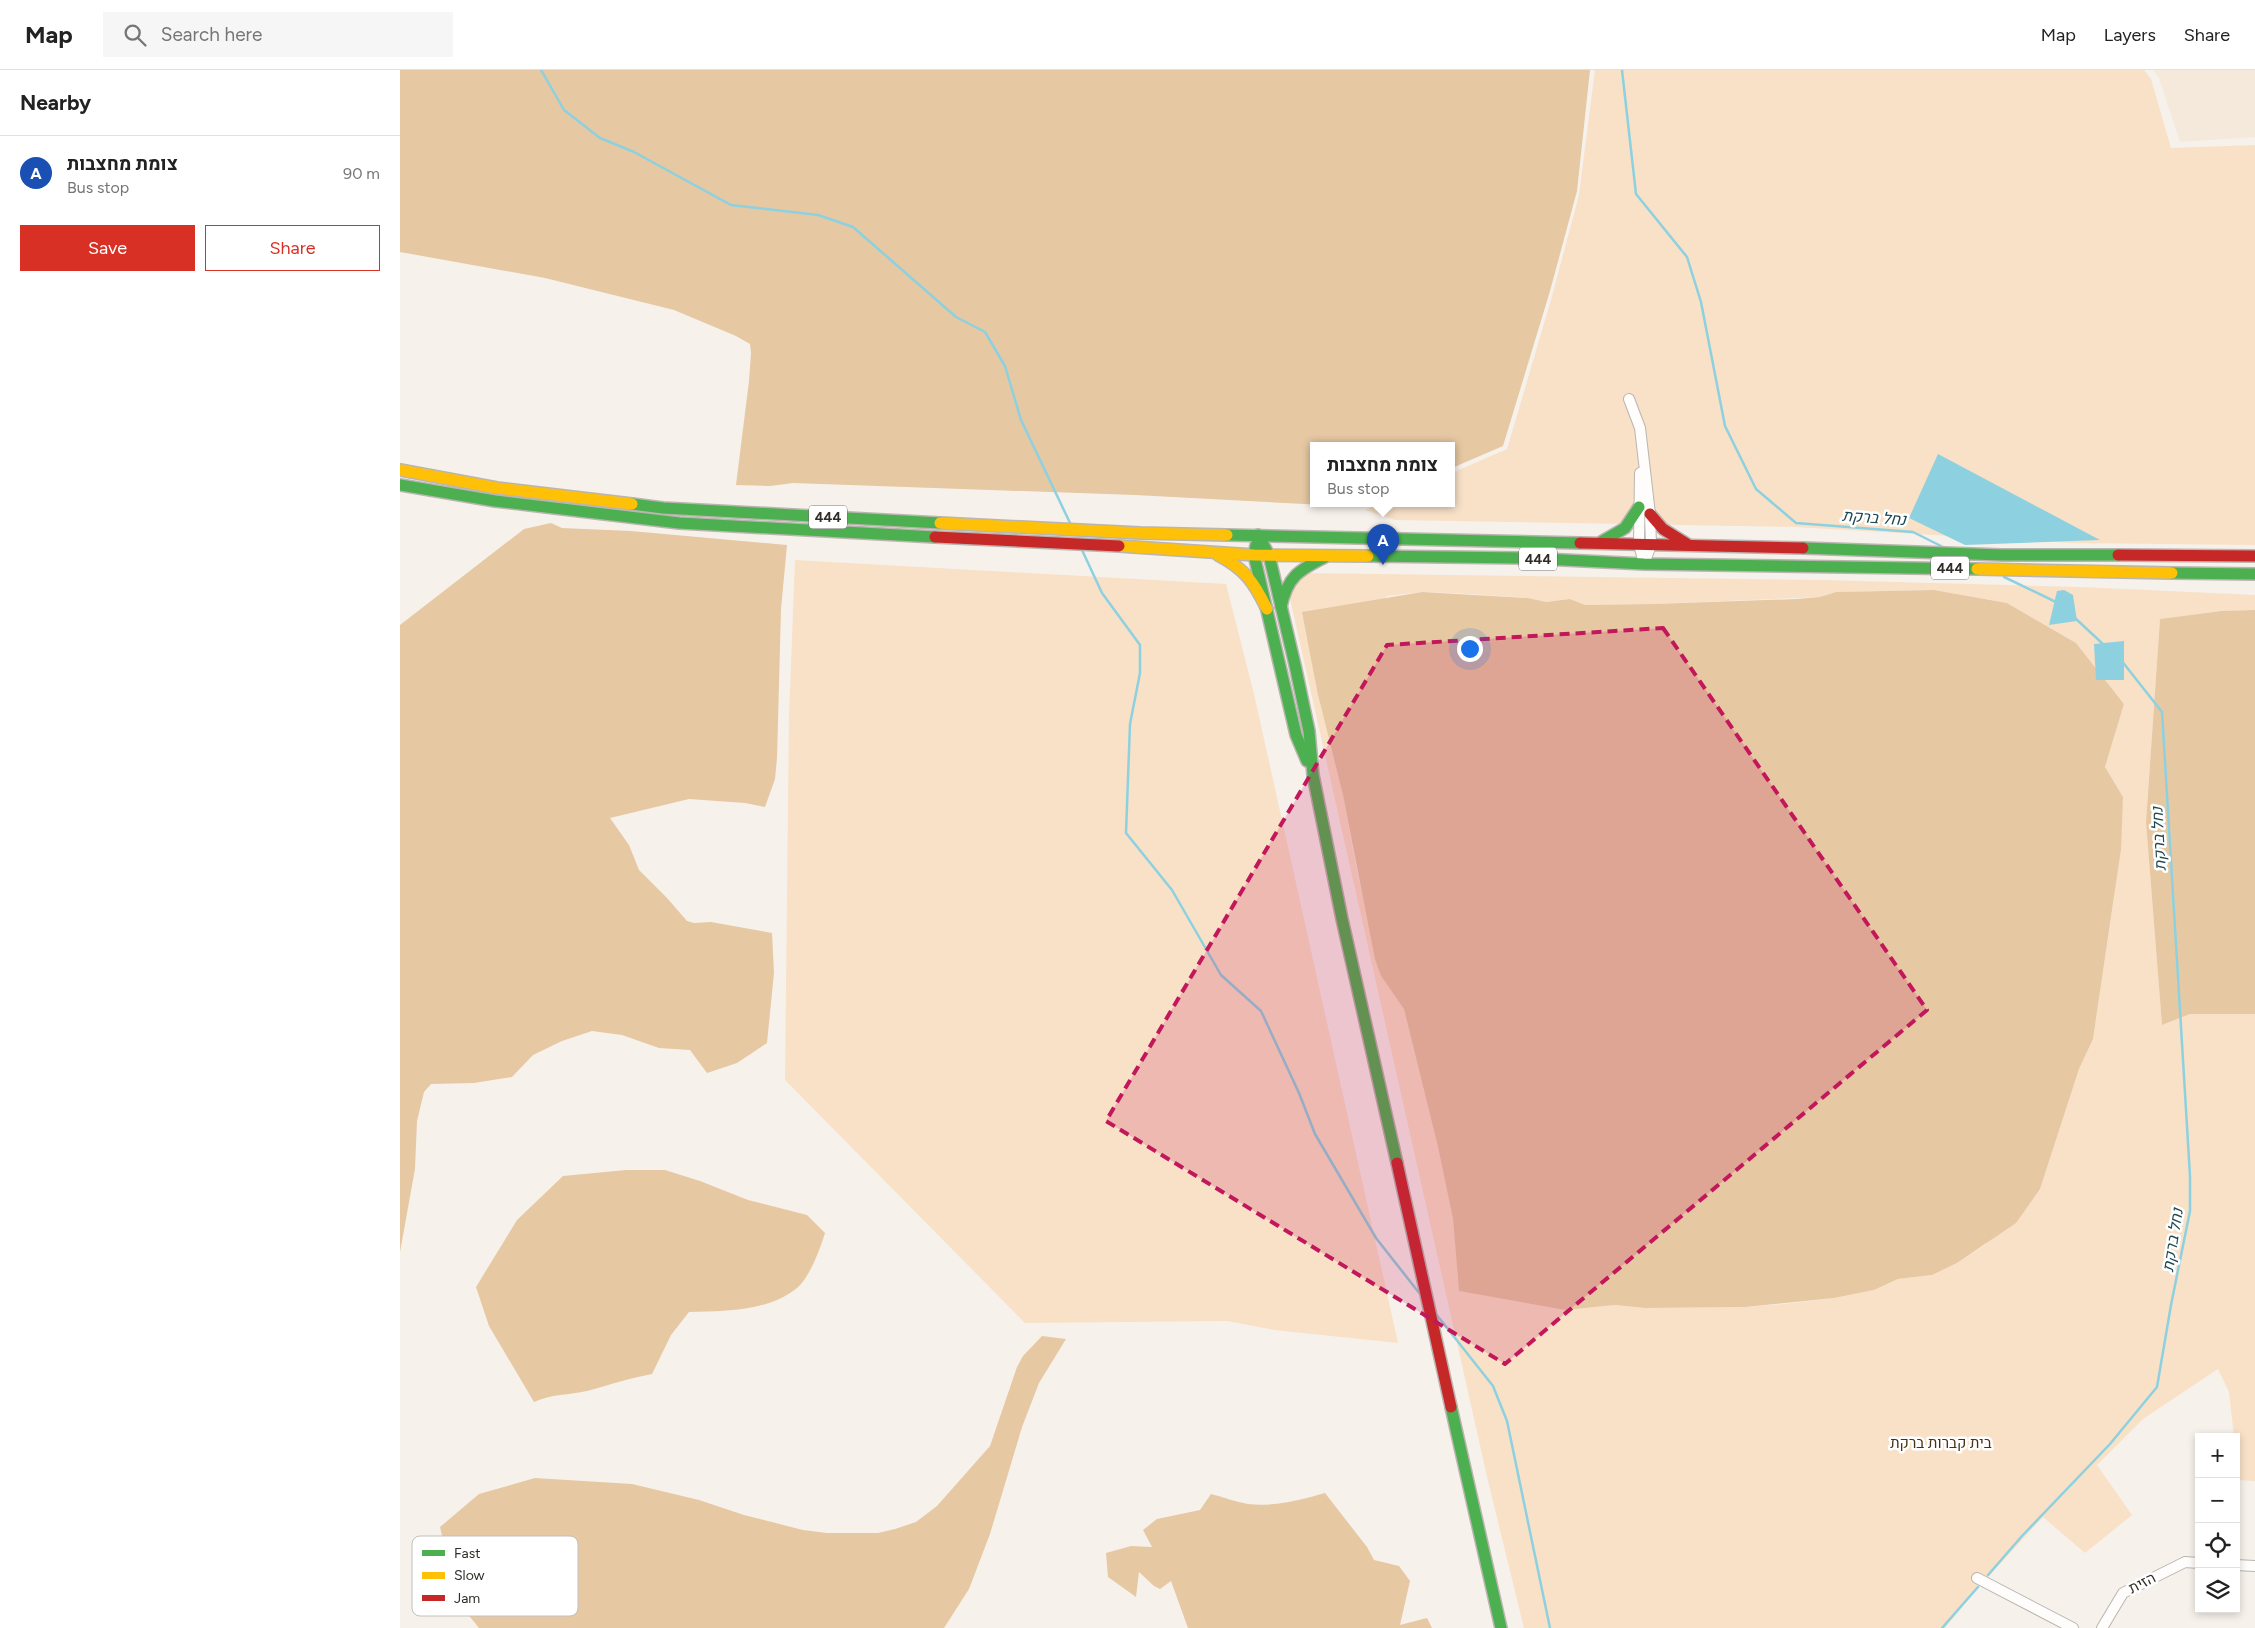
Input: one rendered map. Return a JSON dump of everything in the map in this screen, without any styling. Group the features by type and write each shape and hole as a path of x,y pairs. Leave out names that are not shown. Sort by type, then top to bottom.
{"main road":[{"name":"444","path":"400,470 497,488 663,508 1140,533 2002,554 2255,556"},
{"name":"444","path":"400,485 495,501 679,523 1210,551 1254,555 1524,558 1644,564 2255,574"},
{"path":"1599,544 1625,528 1639,506"},
{"path":"1650,514 1663,529 1690,545"},
{"path":"1258,535 1269,555 1309,731 1313,775 1342,920 1501,1628"},
{"path":"1258,535 1254,555 1296,735 1313,775"},
{"path":"1210,551 1230,561 1250,576 1267,609"},
{"path":"1281,607 1284,588 1296,574 1328,556"}],"street":[{"path":"1629,399 1637,419 1641,440 1650,514 1651,545 1644,564"},
{"path":"1641,440 1639,544 1644,564"},
{"name":"הזית","path":"2102,1628 2123,1592 2185,1562 2195,1563"},
{"path":"2240,1565 2255,1566"},
{"path":"1977,1578 2073,1628"}],"highlighted area":[{"path":"1663,628 1927,1010 1505,1364 1106,1121 1387,645"}],"shaded area":[{"path":"400,70 1590,70 1577,191 1550,291 1503,446 1455,467 1455,442 1310,442 1310,504 1135,495 793,483 770,486 736,485 749,381 750,344 736,336 674,310 545,278 400,252"},
{"path":"2153,70 2255,70 2255,137 2180,142 2159,78"},
{"path":"551,523 562,528 631,531 787,545 781,609 777,758 775,779 765,807 745,803 689,799 610,818 629,845 639,870 687,921 694,923 711,922 772,933 774,973 767,1043 737,1063 707,1073 690,1050 659,1048 622,1035 592,1031 562,1041 533,1055 512,1077 474,1083 431,1084 424,1092 417,1121 415,1169 400,1252 400,625 524,529"},
{"path":"1934,590 2007,603 2076,643 2124,704 2105,767 2123,797 2121,849 2093,1039 2079,1069 2040,1189 2016,1223 1957,1263 1932,1275 1898,1279 1874,1290 1834,1298 1745,1307 1645,1308 1615,1305 1565,1310 1459,1291 1453,1219 1438,1147 1404,1009 1381,976 1375,959 1343,795 1318,695 1302,612 1422,592 1528,598 1546,602 1570,599 1585,605 1796,599 1820,597 1836,592"},
{"path":"2255,610 2255,1014 2190,1014 2162,1025 2146,822 2160,619 2221,611"},
{"path":"626,1170 665,1170 700,1181 748,1200 807,1215 825,1233 817,1255 802,1283 785,1296 773,1302 745,1309 689,1312 671,1335 652,1374 587,1391 540,1399 534,1402 489,1326 476,1287 517,1220 563,1176"},
{"path":"1042,1336 1066,1339 1039,1383 1022,1427 990,1534 969,1589 944,1628 479,1628 469,1616 578,1616 578,1536 442,1536 440,1527 479,1494 535,1478 632,1484 699,1500 744,1515 803,1530 827,1533 878,1533 895,1529 916,1522 937,1506 990,1446 1017,1367 1023,1356"},
{"path":"1325,1493 1367,1547 1374,1560 1399,1566 1410,1581 1400,1625 1427,1618 1432,1628 1188,1628 1171,1581 1160,1589 1139,1572 1136,1597 1108,1577 1106,1553 1131,1546 1152,1547 1143,1530 1157,1519 1200,1510 1211,1494 1248,1504 1267,1505"}],"green space":[{"path":"1595,70 2144,70 2151,79 2171,148 2255,145 2255,545 2073,543 1795,527 1395,520 1365,510 1372,507 1455,507 1455,472 1507,449 1551,300 1579,195"},
{"path":"795,560 1226,584 1254,694 1398,1343 1274,1330 1227,1321 1025,1323 785,1080 789,716"},
{"name":"בית קברות ברקת","path":"1304,573 1823,580 2081,587 2255,595 2255,610 2221,611 2160,619 2146,822 2162,1025 2190,1014 2255,1014 2255,1481 2240,1480 2240,1433 2234,1433 2229,1392 2218,1369 2143,1419 2097,1465 2132,1515 2085,1553 2043,1517 1969,1598 1945,1628 1524,1628 1488,1481 1288,590","holes":["1934,590 2007,603 2076,643 2124,704 2105,767 2123,797 2113,904 2093,1039 2079,1069 2040,1189 1985,1245 1957,1263 1932,1275 1898,1279 1874,1290 1834,1298 1745,1307 1645,1308 1615,1305 1565,1310 1459,1291 1453,1219 1438,1147 1404,1009 1381,976 1357,871 1343,795 1318,695 1387,596 1422,592 1453,593 1528,598 1546,602 1570,599 1584,605 1820,597 1836,592"]}],"water":[{"path":"1938,454 2100,540 1965,545 1909,518"},
{"path":"2064,590 2073,595 2077,621 2049,625 2057,591"},
{"path":"2124,641 2124,680 2096,680 2094,644"}],"waterway":[{"path":"541,70 564,110 600,138 634,152 731,205 818,215 853,227 956,317 985,332 1005,366 1021,420 1071,525"},
{"name":"נחל ברקת","path":"1622,70 1636,194 1687,257 1701,302 1725,426 1756,489 1796,523 1913,532 1943,547"},
{"path":"1082,550 1102,593 1140,645 1140,673 1130,724 1126,833 1172,890 1221,975 1261,1011 1299,1093 1315,1134 1376,1238 1420,1294"},
{"name":"נחל ברקת","path":"2004,577 2058,603"},
{"name":"נחל ברקת","path":"2075,618 2104,645"},
{"name":"נחל ברקת","path":"1988,1575 2022,1536 2110,1444 2157,1387 2190,1211 2190,1176 2162,712 2121,660"},
{"path":"1436,1314 1493,1386 1507,1421 1550,1628"},
{"name":"נחל ברקת","path":"1942,1628 1978,1587"}],"traffic: fast":[{"path":"400,485 495,501 679,523 935,537"},
{"path":"632,504 663,508 940,523"},
{"path":"1601,542 1625,528 1639,507"},
{"path":"1227,535 1580,543"},
{"path":"1258,535 1269,555 1295,665 1309,731 1313,775 1342,919 1397,1163"},
{"path":"1256,545 1254,555 1296,735 1307,761"},
{"path":"1803,548 2002,555 2118,555"},
{"path":"1368,556 1524,558 1644,564 1977,569"},
{"path":"1281,607 1291,581 1308,566 1325,557"},
{"path":"2172,573 2255,574"},
{"path":"1451,1407 1501,1628"}],"traffic: slow":[{"path":"400,470 497,488 632,504"},
{"path":"940,523 1140,533 1227,535"},
{"path":"1119,546 1254,555 1368,556"},
{"path":"1218,555 1248,577 1267,609"},
{"path":"1977,569 2172,573"}],"traffic: jam":[{"path":"1650,514 1663,529 1687,544"},
{"path":"935,537 1119,546"},
{"path":"1580,543 1803,548"},
{"path":"2118,555 2255,556"},
{"path":"1397,1163 1451,1407"}],"place":[{"name":"צומת מחצבות","path":"1383,565"}]}
